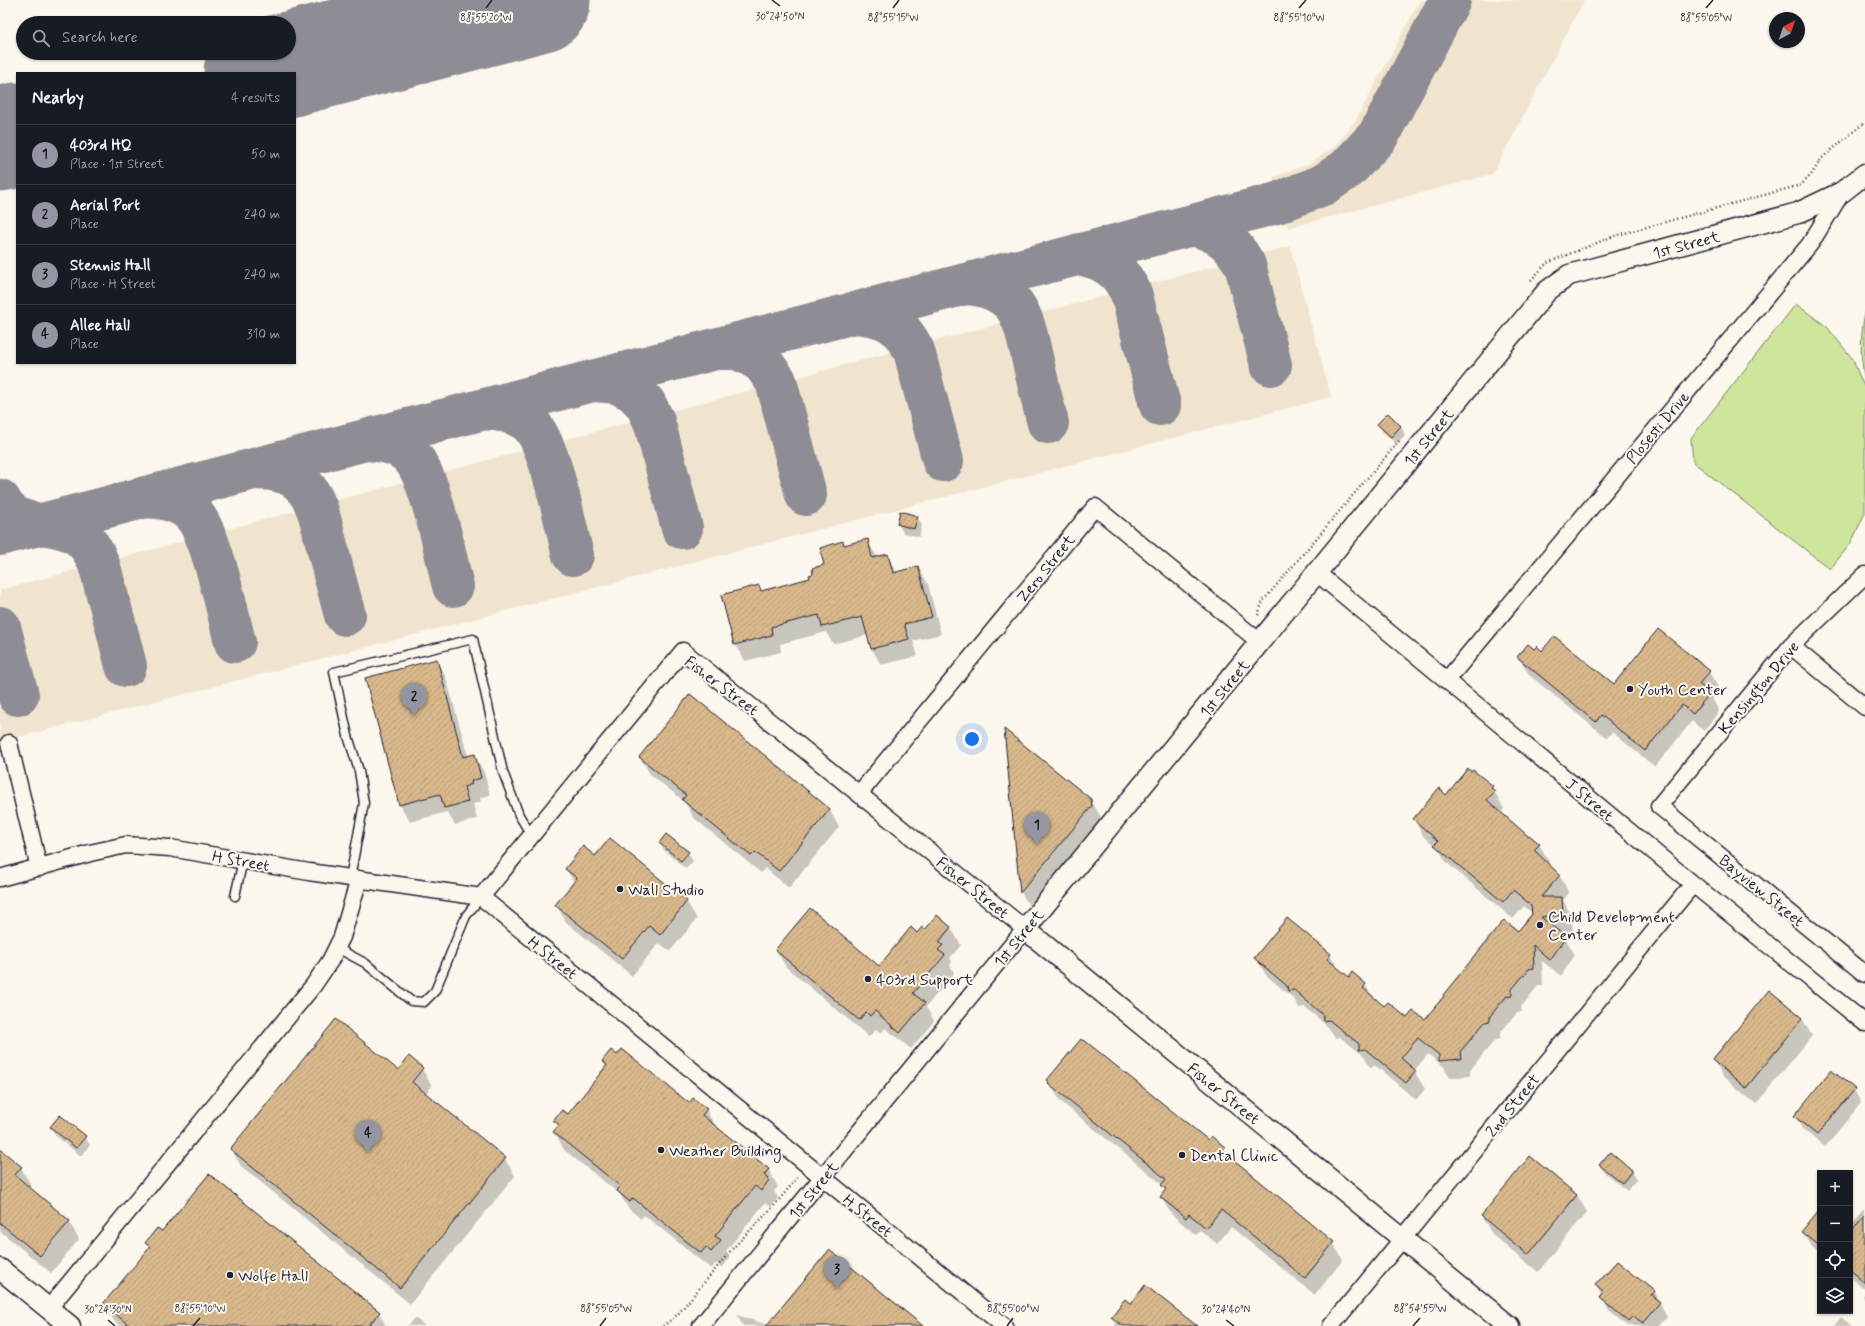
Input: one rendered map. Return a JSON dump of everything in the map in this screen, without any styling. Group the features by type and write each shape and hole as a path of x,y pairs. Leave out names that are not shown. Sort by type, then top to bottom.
{"street":[{"name":"Plosesti Drive","path":"1447,680 1810,244 1842,192 1865,174"},
{"name":"1st Street","path":"700,1326 1261,643 1547,291 1569,275 1798,213 1842,192"},
{"name":"Zero Street","path":"859,794 1095,507 1261,643"},
{"name":"J Street","path":"1317,573 1693,884 1865,1023"},
{"name":"Kensington Drive","path":"1659,806 1791,646 1865,575"},
{"path":"1791,646 1865,707"},
{"name":"Fisher Street","path":"480,897 683,651 1509,1326"},
{"path":"9,743 39,868"},
{"name":"Bayview Street","path":"1659,806 1865,974"},
{"name":"H Street","path":"0,878 90,853 126,845 170,848 480,897 1004,1326"},
{"path":"49,1308 313,986 337,948 342,937 354,878"},
{"name":"2nd Street","path":"1331,1326 1693,884"},
{"path":"0,1269 70,1326"}],"lane":[{"path":"354,878 364,803 359,771 348,736 334,672 472,639 504,772 519,815 531,835"},
{"path":"235,896 243,860"},
{"path":"337,948 365,963 411,1001 424,1002 434,991 466,916 480,897"}],"path":[{"path":"663,1326 678,1314 733,1248 809,1167"}],"shaded area":[{"path":"1420,0 1584,0 1493,174 1288,228 1273,177 1309,164 1336,146 1356,120"},
{"path":"1290,246 1331,397 0,742 0,590"}],"green space":[{"path":"1796,304 1827,327 1852,358 1865,389 1865,513 1851,543 1830,569 1693,462 1691,438"},
{"path":"1865,313 1865,381 1861,347"}],"building":[{"path":"1388,413 1401,426 1391,437 1377,424"},
{"path":"900,511 918,516 914,529 897,524"},
{"path":"868,539 872,558 888,554 893,573 918,566 932,617 904,624 909,639 871,649 862,617 822,627 819,615 771,627 772,635 734,645 721,595 759,585 761,591 810,578 809,575 813,574 812,568 824,565 820,548 843,541 844,545"},
{"name":"Youth Center","path":"1658,629 1710,671 1699,684 1710,693 1693,714 1682,705 1645,751 1601,715 1596,722 1517,657 1528,644 1534,649 1537,646 1542,651 1554,636 1614,684"},
{"path":"437,659 463,757 475,754 481,778 471,781 472,784 464,787 468,802 444,808 440,794 399,805 365,678"},
{"path":"690,694 830,809 779,871 755,852 751,856 682,800 686,795 639,757"},
{"path":"1004,729 1091,799 1092,806 1020,893"},
{"name":"Child Development Center","path":"1468,768 1471,772 1473,770 1493,786 1491,788 1495,791 1487,800 1528,836 1529,835 1540,844 1534,850 1560,875 1541,897 1562,897 1563,915 1541,917 1566,937 1550,960 1533,945 1534,968 1529,969 1512,989 1512,995 1507,996 1490,1016 1490,1021 1485,1022 1460,1052 1461,1059 1439,1061 1439,1055 1418,1038 1401,1058 1416,1071 1406,1083 1365,1049 1359,1050 1359,1044 1329,1020 1324,1021 1323,1015 1294,990 1288,991 1287,986 1254,958 1287,918 1331,954 1327,959 1349,977 1352,972 1366,984 1363,988 1384,1006 1388,1002 1407,1018 1413,1011 1425,1019 1504,920 1518,931 1532,914 1531,905 1513,890 1503,902 1434,845 1438,841 1413,819 1439,788 1446,795"},
{"path":"666,834 689,852 681,861 659,843"},
{"name":"Wall Studio","path":"610,838 687,901 660,935 649,926 622,959 555,905 577,878 565,869 583,846 595,856"},
{"name":"403rd Support","path":"810,908 879,966 911,927 917,933 922,927 925,930 937,915 951,927 939,942 943,945 938,950 945,955 913,993 925,1003 900,1033 875,1011 870,1016 866,1012 859,1020 775,950"},
{"path":"1769,990 1803,1018 1746,1088 1712,1060"},
{"path":"336,1019 398,1070 409,1056 423,1068 412,1082 506,1158 400,1288 230,1149"},
{"name":"Dental Clinic","path":"1081,1039 1208,1140 1211,1136 1225,1147 1223,1150 1234,1160 1334,1242 1305,1278 1221,1210 1206,1228 1189,1214 1186,1218 1160,1197 1166,1189 1161,1185 1166,1179 1048,1083 1049,1082 1047,1080"},
{"name":"Weather Building","path":"622,1049 689,1103 693,1098 707,1109 702,1115 769,1169 764,1175 769,1180 761,1191 755,1186 715,1236 721,1240 711,1252 706,1247 701,1253 633,1198 630,1202 617,1191 620,1186 553,1132 559,1125 553,1120 562,1110 568,1114 607,1065 602,1061 611,1050 617,1055"},
{"path":"1831,1070 1855,1089 1817,1135 1794,1116"},
{"path":"60,1115 86,1136 76,1148 50,1127"},
{"path":"0,1149 22,1167 15,1175 70,1221 40,1256 0,1223"},
{"path":"1610,1152 1632,1171 1622,1183 1599,1165"},
{"path":"1530,1156 1577,1195 1528,1255 1481,1216"},
{"name":"Wolfe Hall","path":"209,1174 380,1312 368,1326 130,1326 103,1304 150,1247 145,1243 157,1228 162,1231"},
{"path":"1817,1213 1817,1245 1801,1232"},
{"path":"1865,1217 1865,1282 1853,1272 1853,1231"},
{"path":"829,1250 845,1262 923,1326 766,1326"},
{"path":"1617,1261 1654,1291 1651,1295 1660,1302 1643,1323 1633,1316 1628,1321 1600,1298 1604,1293 1595,1285"},
{"path":"1145,1285 1197,1326 1123,1326 1111,1317 1125,1299 1131,1304"}],"taxiway":[{"path":"0,535 1277,203 1323,185 1347,169 1378,136 1450,0"},
{"path":"1192,225 1217,234 1229,243 1240,256 1245,265 1271,365"},
{"path":"1079,254 1089,256 1105,263 1118,273 1128,287 1132,296 1160,405"},
{"path":"965,284 985,287 998,292 1009,300 1018,311 1026,330 1048,423"},
{"path":"852,313 882,318 896,326 908,341 914,351 943,461"},
{"path":"716,349 737,349 750,355 762,362 776,381 806,495"},
{"path":"595,381 617,383 633,391 645,403 654,421 682,528"},
{"path":"484,409 517,415 527,421 535,430 550,463 573,555"},
{"path":"366,440 383,442 399,447 409,454 417,464 424,478 436,516 453,586"},
{"path":"256,469 275,470 293,477 303,485 313,499 319,516 345,615"},
{"path":"145,497 175,502 191,512 199,522 206,536 218,573 235,642"},
{"path":"0,500 7,510 15,517 25,521 68,530 81,537 90,547 101,570 126,666"},
{"path":"0,627 18,695"}],"runway":[{"path":"260,72 538,0"},
{"path":"0,139 16,135"}],"place":[{"name":"Youth Center","path":"1630,689"},
{"name":"Aerial Port","path":"414,716"},
{"name":"403rd HQ","path":"1037,845"},
{"name":"Wall Studio","path":"620,889"},
{"name":"Child Development Center","path":"1540,925"},
{"name":"403rd Support","path":"868,979"},
{"name":"Weather Building","path":"661,1150"},
{"name":"Allee Hall","path":"368,1153"},
{"name":"Dental Clinic","path":"1182,1155"},
{"name":"Wolfe Hall","path":"230,1275"},
{"name":"Stennis Hall","path":"837,1289"}]}
